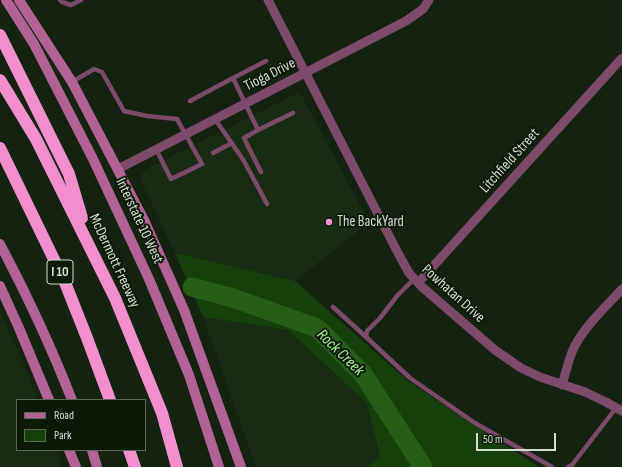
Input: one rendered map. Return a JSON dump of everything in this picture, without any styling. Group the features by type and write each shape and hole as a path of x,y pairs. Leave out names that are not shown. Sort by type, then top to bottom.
{"highway":[{"path":"0,35 69,174 92,250"},
{"name":"McDermott Freeway","path":"0,80 36,139 115,298 162,413 177,467"},
{"name":"I 10","path":"0,148 64,280 110,399"},
{"path":"129,451 135,467"}],"main road":[{"name":"Interstate 10 West","path":"6,0 41,58 93,159 141,260 189,375 219,467"},
{"path":"18,0 72,82 144,220 184,310 241,467"},
{"path":"0,244 26,294 57,361 72,399"},
{"path":"0,286 49,399"},
{"path":"69,451 76,467"},
{"path":"92,451 97,467"}],"street":[{"name":"Powhatan Drive","path":"268,0 398,253 416,281 495,350 516,365 540,377 585,392 619,409"},
{"name":"Tioga Drive","path":"118,169 412,18 423,9 430,0"},
{"name":"Litchfield Street","path":"416,281 622,58"},
{"path":"562,384 572,352 579,340 590,325 622,289"}],"lane":[{"path":"60,0 71,5 81,0"},
{"path":"190,101 266,61"},
{"path":"72,82 94,69 102,72 124,111 147,116 177,119 202,164 171,179 156,149"},
{"path":"233,78 258,130"},
{"path":"261,172 244,138 293,113"},
{"path":"215,119 244,161 267,204"},
{"path":"213,153 232,143"},
{"path":"366,337 367,331 398,296 416,281"},
{"path":"333,307 410,378 475,423 552,467"},
{"path":"568,467 572,465 619,409"}],"shaded area":[{"path":"297,93 301,94 369,222 295,281 175,253 141,181 141,176 145,170"},
{"path":"0,311 25,367 37,399 16,399 16,451 56,451 62,467 0,467"},
{"path":"203,317 288,330 367,403 380,456 369,467 256,467"}],"green space":[{"path":"175,253 295,281 408,381 539,467 369,467 380,456 367,403 288,330 203,317"}],"waterway":[{"name":"Rock Creek","path":"192,287 233,298 317,328 363,374 423,467"}],"place":[{"name":"The BackYard","path":"329,222"}]}
